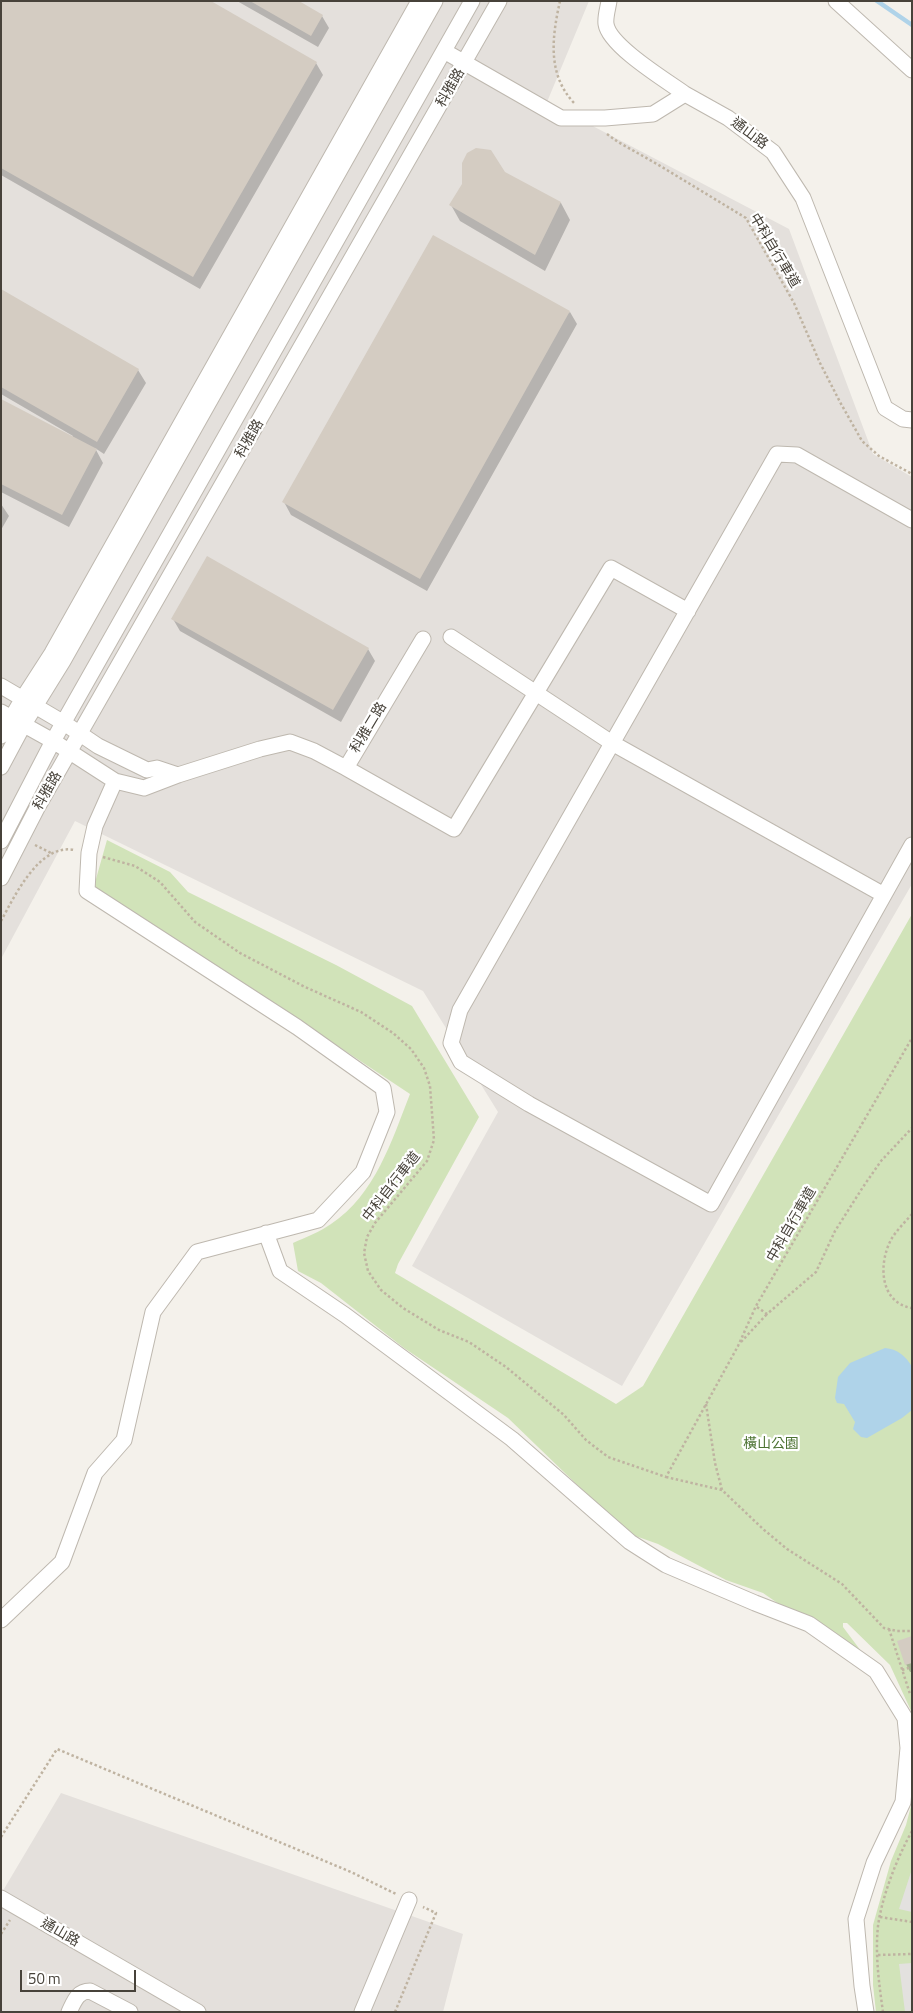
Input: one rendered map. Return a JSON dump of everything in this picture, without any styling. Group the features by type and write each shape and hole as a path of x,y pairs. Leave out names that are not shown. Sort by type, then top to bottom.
{"street":[{"path":"29,702 52,653 419,1"},
{"path":"1,736 12,718 29,702 63,661 435,1"},
{"name":"科雅路","path":"1,841 53,741 472,1"},
{"name":"科雅路","path":"1,878 38,808 465,64 499,1"},
{"name":"通山路","path":"609,1 605,23 609,34 622,49 685,94 728,118 772,152 803,198 885,408 903,419 912,420"},
{"path":"836,1 912,70"},
{"path":"444,51 561,118 653,114 685,94"},
{"path":"912,520 797,455 777,454 460,1010 451,1043 461,1062 529,1104 711,1204 912,845"},
{"path":"346,768 454,829 611,568 688,611"},
{"path":"451,637 612,743 884,895"},
{"name":"科雅二路","path":"12,718 53,741 115,781 144,788 260,749 290,742 346,768 423,639"},
{"path":"1,686 64,723 98,746 147,770 157,768 178,775"},
{"path":"1,767 12,718"},
{"path":"1,1620 62,1562 95,1473 124,1440 153,1312 198,1252 318,1220 362,1172 388,1112 383,1088 297,1027 87,891 89,853 95,826 115,781"},
{"path":"266,1233 280,1271 345,1315 512,1439 630,1542 666,1565 754,1604 809,1624 876,1670 905,1718 908,1748 903,1802 874,1863 856,1919 866,2012"},
{"name":"通山路","path":"1,1898 190,2010"},
{"path":"362,2012 409,1900"},
{"path":"69,2012 79,1994 84,1991 90,1991 128,2011"}],"path":[{"name":"中科自行車道","path":"560,1 556,17 552,55 555,70 564,93 587,118 618,142 746,218 794,303 820,363 862,441 879,456 912,474"},
{"name":"中科自行車道","path":"1,921 33,869 57,849 66,848 89,853 135,866 160,882 195,922 240,953 361,1012 393,1033 411,1049 424,1068 430,1086 434,1140 427,1161 375,1224 367,1237 364,1253 368,1271 381,1290 403,1308 439,1330 469,1342 512,1371 564,1415 586,1440 608,1457 666,1477 722,1490"},
{"name":"中科自行車道","path":"666,1477 738,1346 756,1306 912,1038"},
{"path":"738,1346 767,1314 816,1272 836,1232 881,1161 912,1128"},
{"path":"912,1214 892,1239 883,1264 884,1280 893,1300 904,1307 912,1308"},
{"path":"756,1306 767,1314"},
{"path":"706,1403 715,1463 722,1490 787,1549 842,1584 884,1628 897,1631 912,1630"},
{"path":"889,1629 899,1654 912,1701"},
{"path":"902,1670 912,1667"},
{"path":"1,1838 57,1749 351,1872 436,1913 395,2012"},
{"path":"883,2012 879,1981 878,1928 898,1861 912,1831"},
{"path":"880,1917 912,1922"},
{"path":"878,1954 912,1954"}],"shaded area":[{"path":"1,1 589,1 547,102 789,229 873,454 912,477 912,884 622,1386 412,1266 498,1112 423,991 75,821 1,959"},
{"path":"61,1793 463,1934 443,2012 1,2012 1,1894"},
{"path":"912,1869 912,1912 899,1909"},
{"path":"912,1963 912,2012 905,2012 899,1964"}],"green space":[{"name":"橫山公園","path":"107,840 170,872 188,892 336,965 412,1006 479,1117 398,1264 395,1273 616,1404 643,1386 912,914 912,1713 890,1665 847,1623 843,1623 843,1627 876,1671 763,1593 726,1580 658,1544 627,1533 508,1418 404,1348 321,1283 298,1271 293,1243 331,1224 359,1198 371,1182 389,1148 410,1094 249,987 102,900 94,886"},
{"path":"912,1802 912,2012 876,2012 873,1985 873,1925 891,1861 906,1825"}],"water":[{"path":"885,1348 901,1354 912,1367 912,1410 902,1418 867,1438 861,1437 853,1429 855,1422 844,1404 837,1403 835,1398 838,1377 850,1363"}],"building":[{"path":"1,1 211,1 317,62 193,277 1,168"},
{"path":"250,1 299,1 323,15 311,36"},
{"path":"476,148 491,150 505,172 561,202 535,255 449,205 462,184 462,163 467,153"},
{"path":"433,235 570,311 420,579 282,502"},
{"path":"1,289 139,369 97,442 1,387"},
{"path":"1,399 97,449 62,515 1,484"},
{"path":"207,556 369,648 333,710 171,619"},
{"path":"912,1636 912,1663 905,1665 897,1641"}],"waterway":[{"path":"877,1 912,25"}]}
